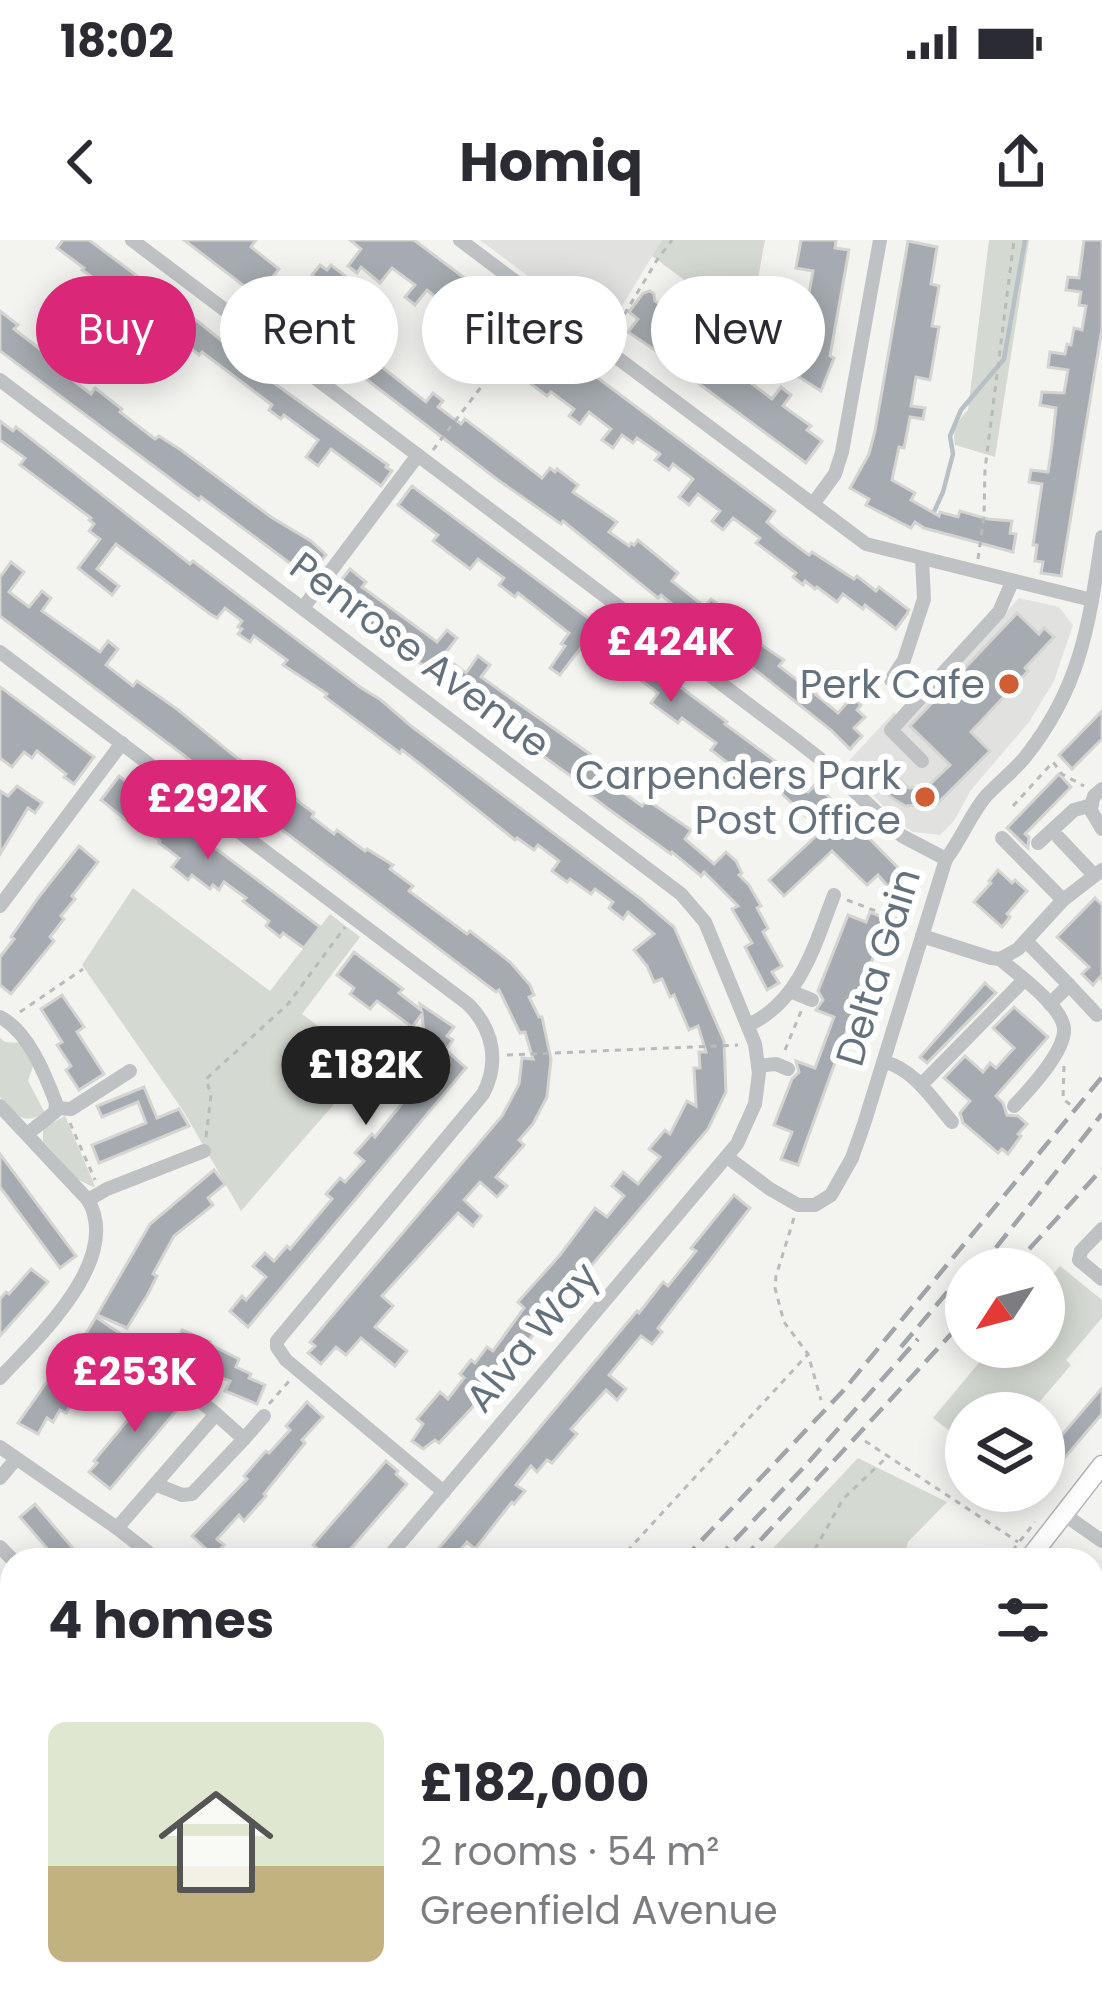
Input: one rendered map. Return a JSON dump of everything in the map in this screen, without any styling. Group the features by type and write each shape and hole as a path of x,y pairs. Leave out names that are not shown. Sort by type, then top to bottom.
{"main road":[{"path":"1026,1548 1102,1466"}],"street":[{"path":"133,240 819,758 902,836 946,859"},
{"path":"460,240 507,276"},
{"path":"813,504 835,474 842,452 880,240"},
{"path":"627,365 866,544 1092,600"},
{"name":"Penrose Avenue","path":"2,384 681,894 705,922 755,1044 773,1066 728,1157"},
{"path":"303,608 422,458"},
{"name":"Delta Gain","path":"798,1205 822,1202 839,1184 852,1158 946,859 978,808 1027,755 1059,707 1095,634 1092,600 1102,537"},
{"path":"891,680 904,660 924,599 922,560"},
{"path":"922,761 891,730 999,612 1012,582"},
{"path":"0,652 468,1004 483,1023 494,1056 483,1094 280,1336 277,1347 444,1492"},
{"path":"0,906 122,743"},
{"path":"1096,796 1090,809 1102,829"},
{"path":"1038,843 1096,796"},
{"path":"1002,838 1063,900"},
{"path":"923,933 991,958 1011,955 1063,900 1099,873 1059,838"},
{"path":"748,1025 801,996 804,969 834,895"},
{"path":"1026,941 1097,1015"},
{"path":"1000,959 1063,1022 1064,1034 1040,1078 1014,1106"},
{"path":"921,1085 1024,980"},
{"path":"1050,1004 1069,985"},
{"path":"4,1019 15,1026 34,1056 61,1109"},
{"path":"884,1062 898,1065 921,1085 952,1122"},
{"path":"27,1134 130,1071"},
{"path":"0,1106 94,1196 97,1220 97,1238 74,1292 0,1378"},
{"path":"94,1196 204,1151"},
{"path":"728,1157 798,1205"},
{"name":"Alva Way","path":"396,1548 728,1157"},
{"path":"1102,1229 1081,1251 1079,1260 1102,1279"},
{"path":"189,1392 244,1438"},
{"path":"117,1528 216,1414"},
{"path":"155,1484 192,1494 264,1416"},
{"path":"0,1447 143,1548"},
{"path":"0,1478 16,1459"},
{"path":"1062,1513 1102,1541"}],"path":[{"path":"627,309 672,240"},
{"path":"976,572 1014,240"},
{"path":"422,458 481,384"},
{"path":"1013,806 1053,762 1096,796"},
{"path":"834,895 923,933"},
{"path":"204,1151 211,1095 206,1079 288,1004 353,916"},
{"path":"4,1019 83,969"},
{"path":"773,1066 803,1006 801,996"},
{"path":"1064,1034 1063,1099 1072,1106"},
{"path":"494,1056 755,1044"},
{"path":"61,1109 94,1196"},
{"path":"798,1205 775,1288 784,1322 808,1354 821,1400"},
{"path":"630,1548 808,1354"},
{"path":"264,1416 298,1370"},
{"path":"865,1441 1019,1548"},
{"path":"816,1548 843,1499 888,1456"},
{"path":"1023,1548 1026,1532"}],"shaded area":[{"path":"480,240 662,240 627,298 627,276 528,276"},
{"path":"662,240 765,240 758,276 679,276 652,256"},
{"path":"989,240 1029,240 995,457 955,445 954,440 956,426 968,410"},
{"path":"1019,598 1059,607 1073,625 1054,681 1029,722 971,790 954,821 940,835 913,832 845,765 894,712 906,723"},
{"path":"133,888 270,991 330,914 360,937 302,1014 369,1064 241,1211 184,1112 82,965"},
{"path":"0,1038 21,1043 33,1066 28,1081 45,1113 24,1118 0,1097"},
{"path":"65,1116 93,1187 77,1179 43,1141 43,1128"},
{"path":"1065,1270 1102,1300 1102,1318 1066,1360 1071,1365 1048,1392 955,1392 975,1368 1065,1368"},
{"path":"945,1404 945,1427 933,1418"},
{"path":"858,1458 945,1501 907,1548 773,1548"}],"building":[{"path":"63,240 89,240 137,276 90,276 57,248"},
{"path":"184,240 256,240 251,247 279,269 274,276 231,276"},
{"path":"350,240 414,240 462,276 422,276 422,296 415,305 405,297 415,285 392,268 386,276 372,276 361,267 357,273 348,266 361,249"},
{"path":"801,240 836,240 835,248 849,250 830,356 834,358 825,381 825,276 796,268"},
{"path":"1084,240 1102,240 1102,328 1061,576 1041,573 1043,562 1035,561 1042,484 1029,482 1031,470 1048,472 1052,445 1056,408 1040,405 1042,392 1064,393 1068,370 1048,367 1050,352 1065,354 1074,328 1082,330 1086,306 1079,305 1081,292 1066,290 1068,277 1079,278"},
{"path":"908,241 937,247 931,284 939,286 932,326 939,327 930,380 916,377 911,406 925,408 923,419 910,417 892,480 915,493 911,500 939,516 940,512 958,517 960,511 1012,521 1013,552 915,522 911,528 866,505 869,499 850,488 869,454 875,431"},
{"path":"320,265 327,270 331,265 345,276 312,275"},
{"path":"651,292 651,347 628,332 638,319 629,312 643,293"},
{"path":"0,311 36,346 36,378 0,351"},
{"path":"196,320 220,339 220,366 202,352 199,355"},
{"path":"398,380 426,402 433,393 443,401 438,407 461,424 465,419 542,478 550,468 557,469 578,485 573,492 617,522 609,532 629,546 638,540 678,573 672,581 705,607 711,599 731,614 726,621 784,660 779,666 797,680 801,675 838,713 852,697 865,717 854,728 862,736 850,749 661,595 658,598 563,521 561,524 372,384 398,384"},
{"path":"44,384 78,384 91,394 95,388 155,439 159,436 181,450 326,555 311,574 303,573 201,497 199,500"},
{"path":"244,384 275,384 392,471 381,486 331,449 318,466 306,457 318,440 269,410 272,405"},
{"path":"531,384 606,384 775,511 767,522 781,534 809,555 812,552 854,579 857,576 876,591 879,587 909,610 907,614 896,629 843,594 837,602 805,581 803,585 793,577 796,573 756,543 760,538 733,518 723,530 712,521 720,511 698,494 689,505 679,497 693,479 673,464 669,470 655,460 660,454 637,438 633,443 622,435 613,448 602,440 611,429 589,412 580,424 569,416 574,409 551,392 547,396"},
{"path":"699,384 752,384 772,399 781,387 791,395 783,406 811,426 807,430 822,441 806,463"},
{"path":"0,421 13,431 16,427 190,564 193,561 381,700 674,927 724,1041 726,1092 708,1129 498,1380 439,1443 435,1440 423,1449 412,1441 423,1424 417,1419 440,1392 448,1399 471,1360 475,1363 487,1347 493,1351 524,1308 518,1302 595,1208 607,1217 624,1196 612,1186 623,1172 638,1184 660,1157 649,1149 665,1130 670,1134 687,1101 696,1106 694,1068 700,1068 699,1052 706,1052 698,1026 689,1030 674,995 670,997 662,979 654,982 634,950 654,934 628,912 623,919 609,908 613,902 595,889 591,894 570,879 567,882 552,871 559,861 538,845 534,850 515,840 402,750 400,753 283,665 287,660 254,636 250,642 238,634 242,621 225,608 217,618 210,614 116,544 97,569 119,586 112,595 78,568 100,539 89,531 94,524 91,518 20,465 25,458 0,440"},
{"path":"412,486 727,722 808,792 816,784 905,875 890,889 878,875 867,885 832,851 784,896 769,880 816,836 812,832 817,827 751,766 739,784 726,776 733,767 711,750 716,743 651,703 658,693 623,667 620,672 583,645 560,675 550,668 569,633 518,593 515,597 499,585 504,578 478,559 470,569 433,541 438,535 398,505"},
{"path":"11,562 24,572 9,592 29,607 42,591 51,598 42,611 100,652 108,641 118,649 106,665 133,686 137,681 177,709 237,758 278,780 272,787 293,803 296,799 334,834 337,830 393,865 390,869 413,886 409,891 487,944 530,985 534,995 529,997 542,1017 551,1059 547,1097 519,1140 524,1145 496,1177 507,1186 497,1197 480,1182 464,1200 481,1216 473,1226 458,1213 382,1296 393,1306 375,1327 407,1351 395,1366 361,1338 346,1355 336,1347 321,1364 308,1353 315,1346 310,1342 502,1116 519,1084 522,1058 533,1059 525,1032 520,1033 499,990 0,616 0,577"},
{"path":"350,569 366,582 362,587 437,642 447,630 457,638 443,656 466,673 478,656 490,665 481,677 590,754 605,768 601,774 624,793 642,806 647,800 691,830 685,839 714,864 726,852 736,861 739,875 761,906 757,908 768,928 763,932 782,966 772,972 779,983 767,990 745,947 752,943 732,909 738,906 704,872 701,876 607,808 330,595"},
{"path":"1017,613 1039,634 1044,628 1054,637 971,732 990,751 937,804 905,806 892,798 869,775 881,762 909,788 927,787 950,765 910,726"},
{"path":"0,687 94,757 74,784 37,751 32,758 24,752 12,767 0,758"},
{"path":"1102,711 1102,739 1072,769 1059,755"},
{"path":"1059,774 1071,787 1025,834 1028,848 1007,828"},
{"path":"119,776 320,927 304,948 266,926 269,921 224,882 219,890 213,885 210,889 172,867 179,858 138,823 135,827 101,800"},
{"path":"17,786 42,803 35,813 28,808 0,854 0,791 8,796"},
{"path":"79,846 98,862 72,896 75,899 50,937 54,941 11,994 0,985 0,957"},
{"path":"998,870 1027,891 1002,927 974,902"},
{"path":"1095,898 1102,905 1102,980 1093,985 1082,974 1089,967 1057,937"},
{"path":"870,912 887,919 798,1165 781,1159 792,1132 774,1125 799,1072 796,1061 815,1068 834,1017 816,1010 823,1000 818,991 848,915 866,922"},
{"path":"354,952 403,989 399,993 421,1010 420,1004 454,1027 447,1036 453,1040 446,1050 466,1068 248,1327 230,1311 266,1277 253,1266 265,1253 274,1261 287,1246 290,1249 332,1199 326,1194 364,1161 355,1153 372,1134 375,1137 428,1071 422,1014 412,1027 377,1001 370,1009 350,994 354,988 337,975"},
{"path":"985,983 996,993 927,1063 920,1057"},
{"path":"62,995 84,1027 77,1032 104,1074 79,1090 57,1045 62,1042 41,1009"},
{"path":"1014,1007 1048,1037 996,1096 1007,1115 1018,1116 1027,1124 1008,1154 1002,1149 998,1153 963,1123 960,1113 970,1101 944,1078 965,1056 983,1072 990,1063 996,1068 1014,1048 993,1028"},
{"path":"144,1087 157,1118 179,1109 189,1126 99,1163 92,1145 146,1123 138,1102 102,1117 97,1106"},
{"path":"0,1154 76,1256 60,1268 0,1187"},
{"path":"214,1170 225,1184 208,1198 213,1205 174,1236 127,1328 97,1315 150,1224"},
{"path":"734,1195 750,1208 658,1328 662,1332 652,1344 641,1336 609,1375 626,1389 617,1400 606,1390 571,1429 577,1434 552,1463 547,1460 537,1472 531,1466 516,1485 525,1491 476,1548 467,1542 462,1548 439,1548 637,1311 663,1282 668,1286 696,1251 691,1248"},
{"path":"31,1269 48,1282 0,1336 0,1299"},
{"path":"96,1317 122,1335 91,1383 87,1380 66,1413 60,1410 53,1422 47,1418 38,1434 18,1423 63,1359 67,1361 79,1345"},
{"path":"182,1330 239,1359 236,1367 265,1385 257,1404 225,1391 230,1381 214,1375 217,1370 174,1348"},
{"path":"154,1380 182,1404 110,1489 89,1472 149,1394 146,1391"},
{"path":"1102,1388 1102,1414 1065,1457 1065,1431"},
{"path":"307,1402 323,1417 266,1496 244,1521 239,1515 217,1539 224,1545 205,1548 192,1536 290,1430 286,1426"},
{"path":"386,1461 398,1471 407,1484 351,1548 313,1545"},
{"path":"35,1504 73,1548 47,1548 20,1517"}],"waterway":[{"path":"932,516 943,492 953,454 950,436 961,410 1004,359 1025,240"}],"railway":[{"path":"694,1548 843,1391 1102,1077"},
{"path":"996,1248 1102,1114"},
{"path":"1030,1248 1102,1169"},
{"path":"901,1347 945,1295"},
{"path":"727,1548 918,1339"},
{"path":"753,1548 945,1341"}],"place":[{"name":"Perk Cafe","path":"1009,684"},
{"name":"Carpenders Park Post Office","path":"925,797"}]}
